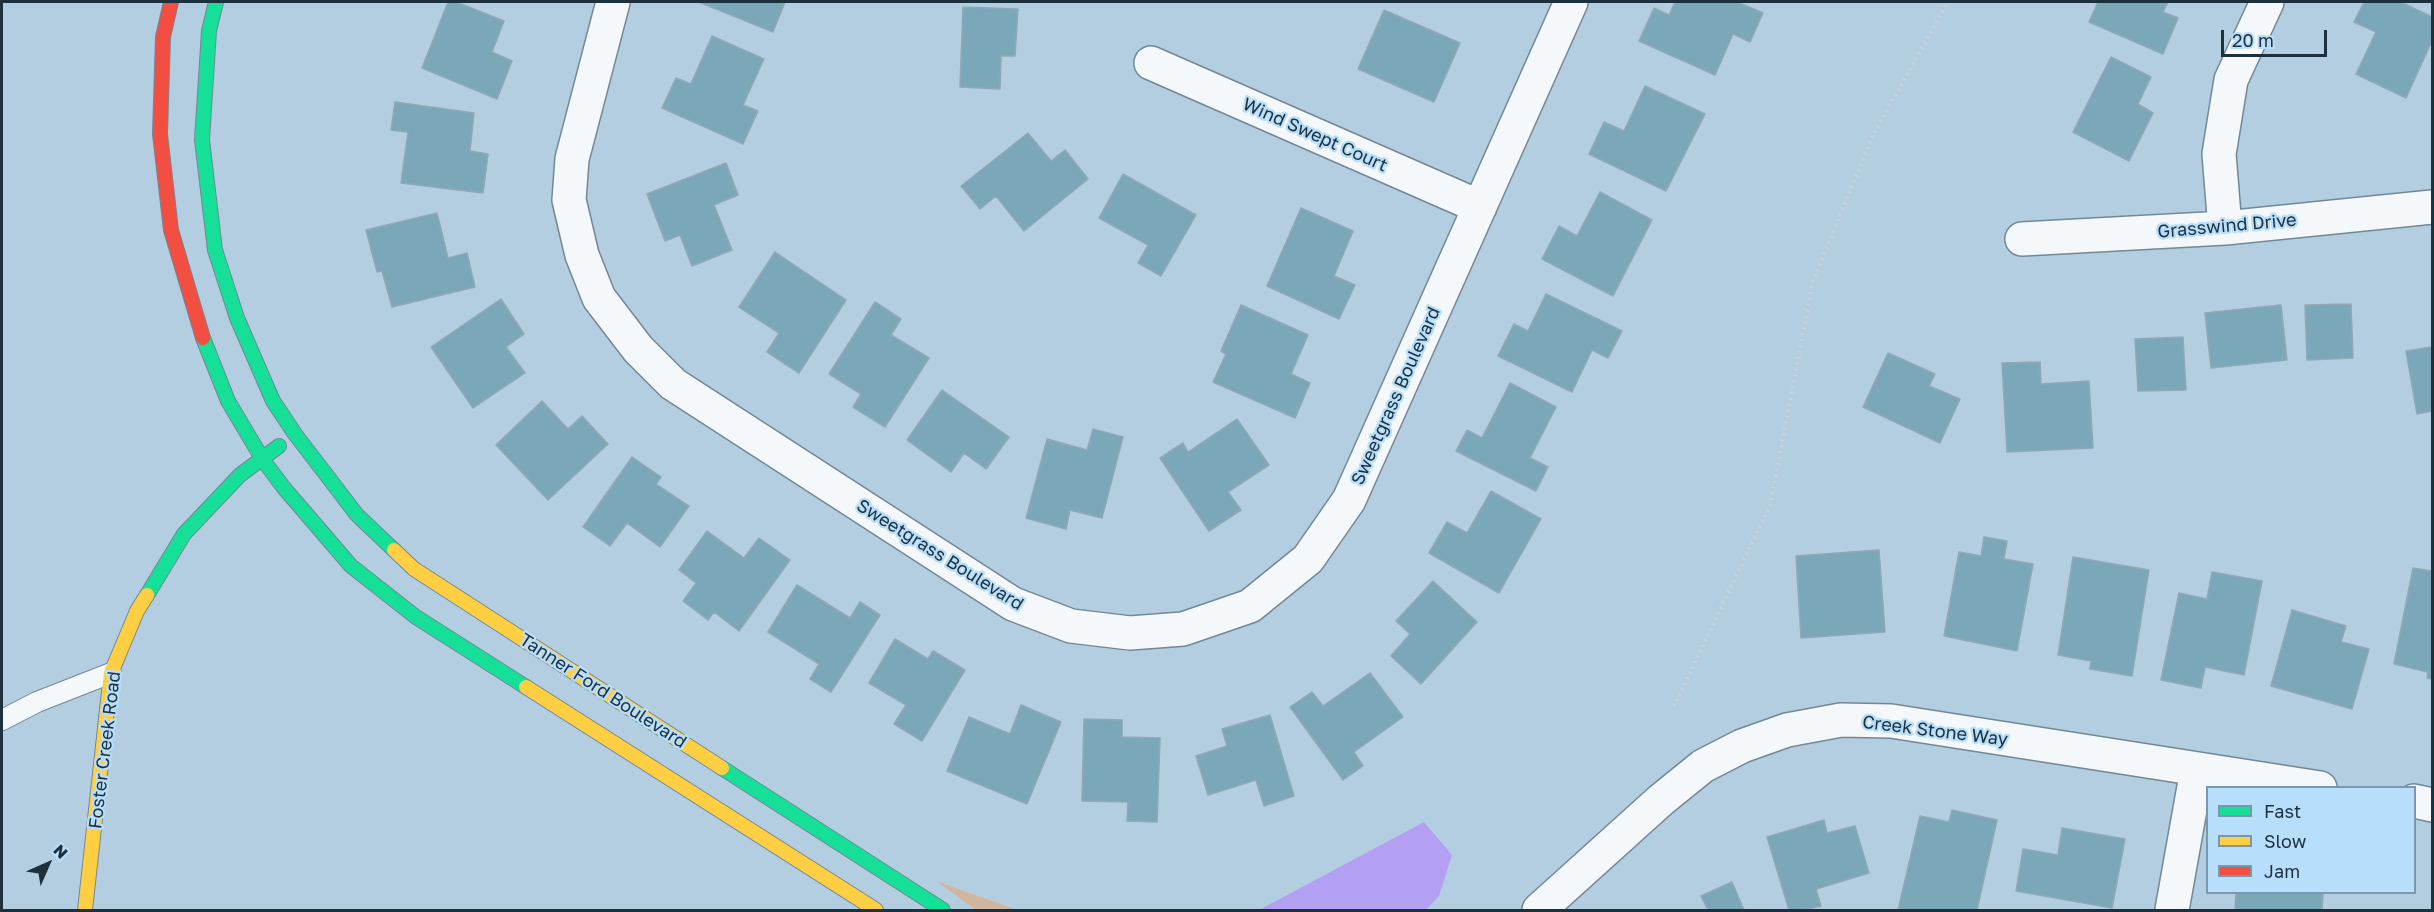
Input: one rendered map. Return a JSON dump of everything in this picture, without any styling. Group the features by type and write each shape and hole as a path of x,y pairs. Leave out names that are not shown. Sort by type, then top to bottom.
{"street":[{"path":"171,2 163,37 160,134 171,230 200,331 228,401 262,460"},
{"path":"216,2 209,31 202,140 215,250 237,318 259,370 273,401 295,434"},
{"name":"Sweetgrass Boulevard","path":"613,2 572,159 569,200 582,255 599,298 638,349 673,384 1013,604 1071,626 1130,633 1183,629 1250,606 1308,560 1349,500 1572,2"},
{"path":"2225,228 2219,153 2231,80 2267,2"},
{"name":"Wind Swept Court","path":"1151,63 1480,207"},
{"name":"Grasswind Drive","path":"2022,239 2225,228 2433,207"},
{"name":"Foster Creek Road","path":"84,910 101,778 111,674 137,611 184,534 240,475 295,434"},
{"name":"Tanner Ford Boulevard","path":"295,434 357,515 414,569 943,910"},
{"name":"Tanner Ford Boulevard","path":"262,460 351,566 416,617 876,910"},
{"name":"Creek Stone Way","path":"1539,910 1660,800 1703,766 1742,746 1787,730 1841,720 1891,722 2306,786"},
{"path":"2172,910 2197,770"},
{"path":"2416,801 2433,805"}],"lane":[{"path":"2,720 37,702 111,674"}],"path":[{"path":"1674,706 1770,506 1814,281 1873,135 1948,2"}],"shaded area":[{"path":"1424,822 1452,855 1439,896 1426,910 1259,910"},
{"path":"936,881 1017,910 976,910"}],"building":[{"path":"448,2 456,2 504,21 492,52 512,61 497,99 422,68"},
{"path":"699,2 785,2 773,32"},
{"path":"1675,2 1737,2 1763,13 1750,42 1733,34 1715,75 1639,41 1654,8 1669,15"},
{"path":"2098,2 2168,2 2163,12 2178,18 2163,54 2089,22"},
{"path":"2364,2 2401,2 2432,17 2432,44 2406,98 2356,74 2376,32 2354,22"},
{"path":"963,7 1018,9 1015,56 1001,56 1000,89 960,87"},
{"path":"1384,10 1460,43 1434,102 1358,69"},
{"path":"712,36 764,59 743,105 758,111 743,144 662,108 676,78 691,84"},
{"path":"2111,57 2151,77 2138,104 2153,113 2129,161 2073,132"},
{"path":"1645,86 1705,114 1666,191 1589,154 1604,122 1624,131"},
{"path":"395,102 474,113 470,151 488,154 483,193 401,183 408,132 391,130"},
{"path":"1028,133 1051,161 1065,150 1088,179 1024,231 996,196 980,209 961,186"},
{"path":"726,163 738,195 714,205 732,250 692,266 680,235 665,241 647,194"},
{"path":"1123,174 1196,215 1161,276 1138,263 1148,245 1099,218"},
{"path":"1600,192 1652,220 1613,296 1542,259 1559,226 1577,236"},
{"path":"1301,208 1353,231 1334,276 1355,285 1339,319 1267,286"},
{"path":"437,213 448,258 467,253 475,287 392,307 382,271 377,272 366,230"},
{"path":"775,252 846,300 799,373 767,352 779,333 739,307"},
{"path":"1546,294 1622,331 1608,358 1592,350 1572,392 1498,356 1514,324 1528,331"},
{"path":"501,299 524,334 506,347 525,373 473,408 431,347"},
{"path":"875,302 901,319 891,335 929,358 885,427 853,407 861,394 829,374"},
{"path":"2351,304 2353,358 2307,360 2305,305"},
{"path":"1241,305 1308,335 1291,374 1310,383 1295,418 1213,382 1226,354 1221,351"},
{"path":"2281,305 2287,360 2211,368 2205,313"},
{"path":"2183,337 2186,390 2138,391 2135,339"},
{"path":"2432,347 2432,411 2417,414 2406,351"},
{"path":"1888,353 1935,374 1929,386 1960,399 1940,443 1863,407"},
{"path":"2040,362 2041,384 2089,381 2093,448 2007,452 2002,363"},
{"path":"1510,383 1556,407 1530,458 1548,467 1536,491 1456,451 1467,430 1482,438"},
{"path":"942,390 1009,437 986,469 964,453 951,472 907,440"},
{"path":"542,401 568,429 582,416 608,444 548,500 496,445"},
{"path":"1237,419 1269,465 1228,492 1241,510 1209,531 1160,458 1183,443 1188,452"},
{"path":"1093,429 1123,437 1102,518 1070,510 1066,529 1026,518 1047,439 1087,450"},
{"path":"632,457 661,477 656,484 689,506 660,547 627,523 610,546 583,527"},
{"path":"1491,491 1541,519 1499,593 1429,553 1447,522 1467,533"},
{"path":"707,531 744,558 759,538 790,560 739,631 714,612 708,620 683,601 696,583 679,570"},
{"path":"1984,537 2007,541 2004,559 2033,564 2017,651 1944,636 1959,552 1981,556"},
{"path":"1879,550 1885,632 1801,638 1796,556"},
{"path":"2073,557 2149,570 2132,676 2090,669 2091,661 2058,655"},
{"path":"2413,568 2432,571 2432,679 2427,678 2428,672 2394,664"},
{"path":"2212,572 2262,581 2244,675 2205,667 2201,688 2161,680 2179,593 2207,599"},
{"path":"1433,581 1477,622 1421,684 1391,656 1410,634 1396,621"},
{"path":"797,585 850,618 860,602 880,615 831,692 810,679 819,664 768,632"},
{"path":"2292,610 2346,626 2341,642 2369,649 2352,709 2271,686"},
{"path":"895,639 928,659 933,651 965,670 922,741 894,724 906,705 869,683"},
{"path":"1370,673 1403,717 1354,752 1363,766 1343,780 1290,707 1312,692 1323,706"},
{"path":"1021,705 1061,722 1027,804 947,771 969,717 1010,734"},
{"path":"1270,715 1294,796 1264,806 1256,780 1208,795 1196,756 1227,746 1222,729"},
{"path":"1084,719 1122,720 1122,737 1160,738 1157,822 1127,821 1128,802 1082,801"},
{"path":"1952,810 1997,820 1977,910 1898,910 1920,816 1949,822"},
{"path":"1824,820 1827,833 1855,826 1869,873 1816,889 1821,906 1804,910 1789,910 1767,837"},
{"path":"2062,828 2125,839 2112,908 2016,891 2023,849 2058,855"},
{"path":"1732,882 1744,910 1708,910 1701,896"},
{"path":"2236,894 2323,894 2322,910 2235,910"}],"traffic: fast":[{"path":"216,2 209,31 202,140 215,250 237,318 273,401 295,434 357,515 394,550"},
{"path":"203,338 228,401 263,460 351,566 416,617 526,687"},
{"path":"147,595 184,534 240,475 279,446"},
{"path":"722,768 943,910"}],"traffic: slow":[{"path":"394,550 414,569 722,768"},
{"path":"85,910 111,673 137,611 147,595"},
{"path":"526,687 876,910"}],"traffic: jam":[{"path":"171,2 163,37 160,134 171,230 203,338"}]}
